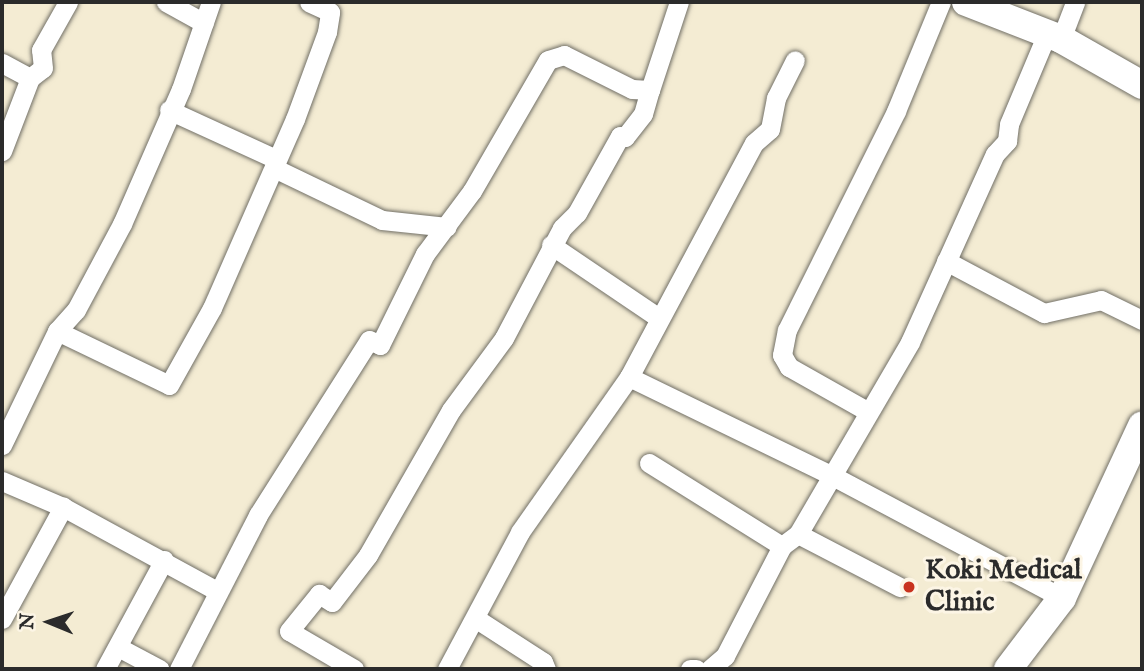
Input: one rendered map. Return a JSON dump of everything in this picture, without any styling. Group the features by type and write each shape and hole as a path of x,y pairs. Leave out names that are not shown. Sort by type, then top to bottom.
{"street":[{"path":"2,151 30,78 43,68 41,50 68,2"},
{"path":"166,2 204,23"},
{"path":"2,445 57,331 76,310 122,225 211,2"},
{"path":"57,331 169,385 212,308 275,164 329,25 330,12 309,2"},
{"path":"354,669 289,631 319,594 332,602 368,555 458,399 504,338 551,245 596,182 616,142 643,114 679,2"},
{"path":"867,411 789,367 782,355 787,330 896,111 941,2"},
{"path":"966,2 1054,38 1142,85"},
{"path":"710,669 725,656 746,621 782,546 798,534 829,474 910,342 995,153 1007,141 1009,124 1074,2"},
{"path":"178,669 217,591 313,425 369,340 380,345 400,298 447,227 551,57 564,55 632,89 650,90"},
{"path":"447,669 520,532 629,377 754,143 770,129 776,98 795,60"},
{"path":"2,63 30,78"},
{"path":"169,110 382,220 447,227"},
{"path":"551,245 659,318"},
{"path":"946,261 1044,313 1101,300 1142,320"},
{"path":"629,377 829,474 1062,598"},
{"path":"1008,669 1062,598 1132,478 1142,426"},
{"path":"649,463 782,546"},
{"path":"2,481 64,508 217,591"},
{"path":"2,619 64,508"},
{"path":"798,534 900,587"},
{"path":"105,669 164,560"},
{"path":"475,618 543,662 547,669"},
{"path":"118,647 159,669"},
{"path":"690,669 696,669"}],"place":[{"name":"Koki Medical Clinic","path":"909,587"}]}
